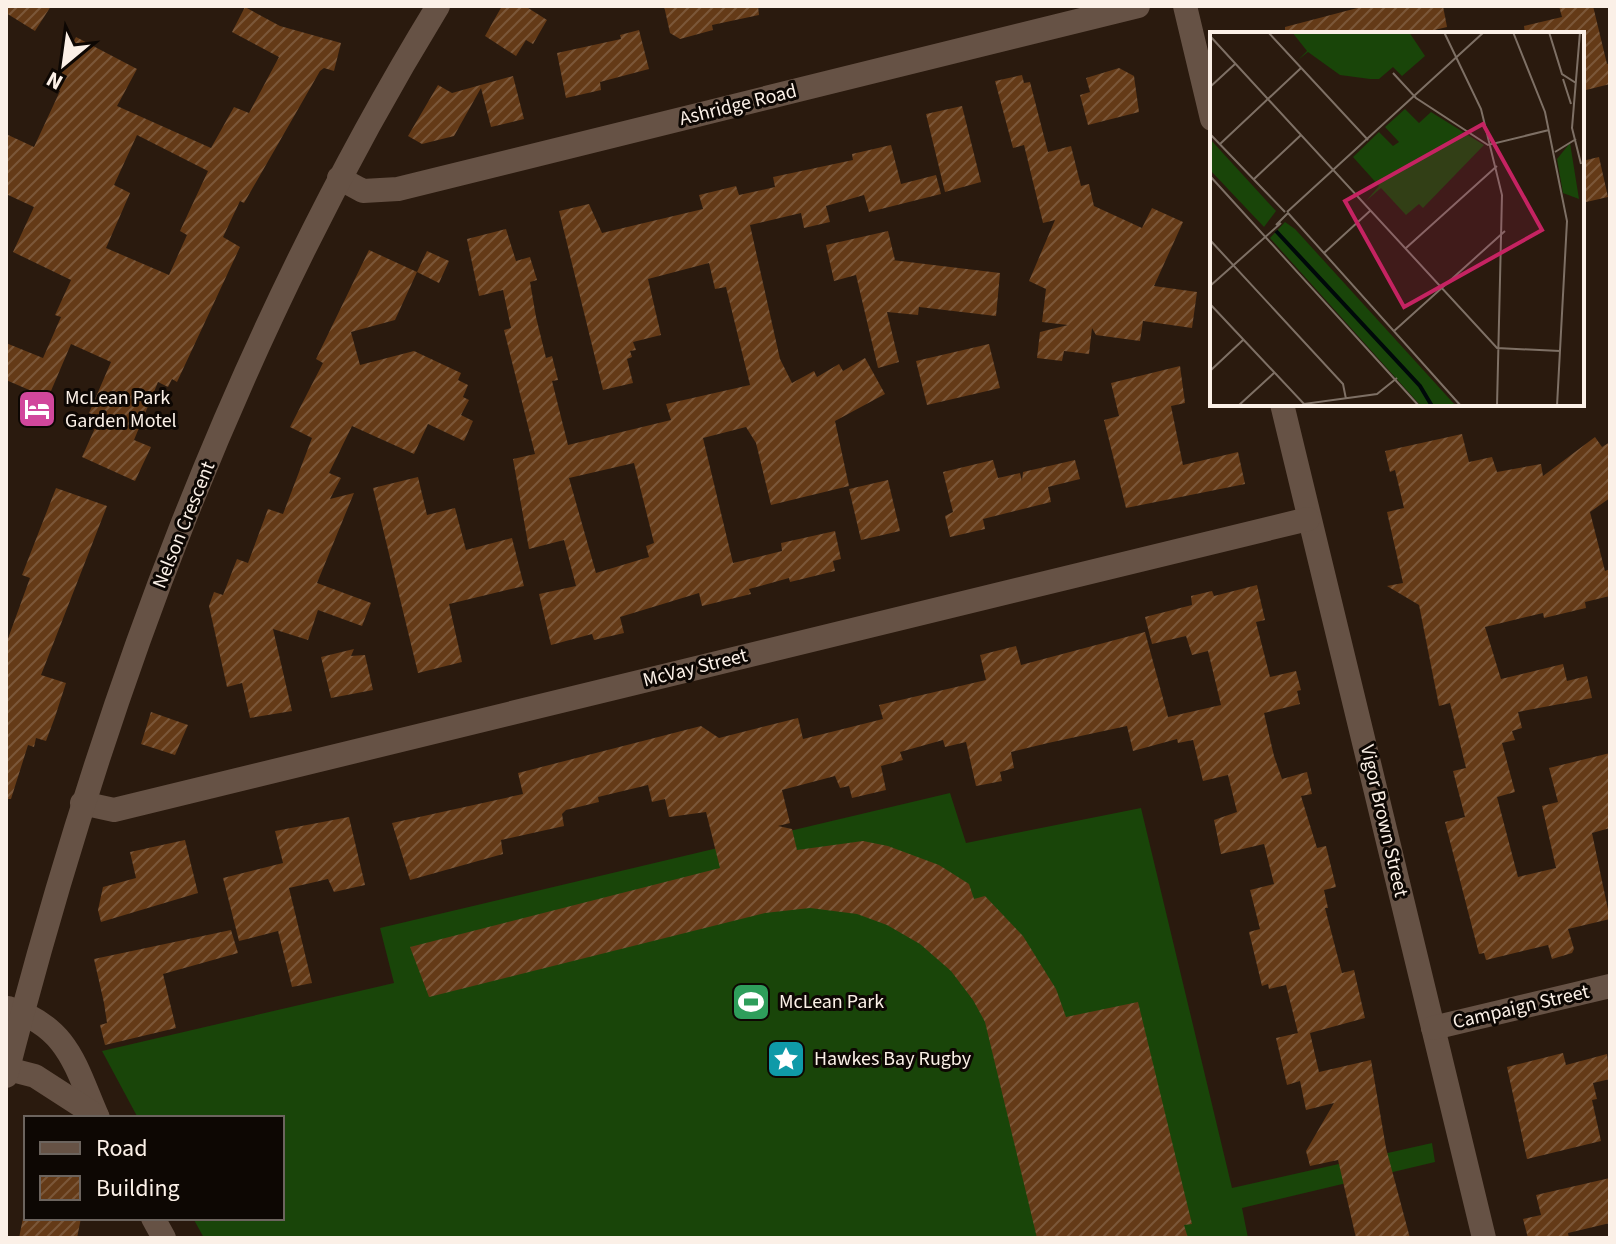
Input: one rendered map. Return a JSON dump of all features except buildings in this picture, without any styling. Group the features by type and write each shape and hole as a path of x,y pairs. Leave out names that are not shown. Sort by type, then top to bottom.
{"street":[{"name":"Nelson Crescent","path":"7,1073 13,1010 82,803 184,519 246,371 339,178 438,6"},
{"name":"Ashridge Road","path":"339,178 363,191 398,189 1138,6"},
{"path":"1185,6 1210,111"},
{"name":"Vigor Brown Street","path":"1282,406 1484,1238"},
{"name":"McVay Street","path":"82,803 114,810 1308,519"},
{"name":"Campaign Street","path":"1433,1028 1610,986"},
{"path":"13,1010 57,1035 76,1061 98,1116"},
{"path":"7,1073 35,1076 96,1116"},
{"path":"154,1220 164,1238"}],"green space":[{"name":"McLean Park","path":"950,793 966,843 1141,808 1232,1188 1432,1143 1435,1162 1242,1208 1248,1238 204,1238 194,1220 284,1220 284,1116 137,1116 102,1051 394,983 380,928"}],"place":[{"name":"McLean Park Garden Motel","path":"37,409"},
{"name":"McLean Park","path":"751,1002"},
{"name":"Hawkes Bay Rugby","path":"786,1059"}]}
